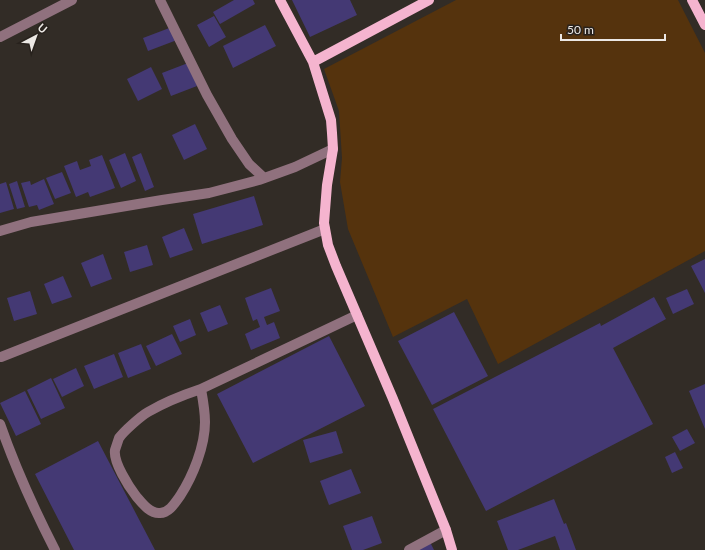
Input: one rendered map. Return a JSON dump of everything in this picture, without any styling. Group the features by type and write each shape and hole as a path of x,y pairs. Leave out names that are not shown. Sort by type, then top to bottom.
{"main road":[{"path":"280,0 313,62 331,120 333,149 324,214 328,245 393,399 446,530 452,550"},
{"path":"313,62 427,0"},
{"path":"692,0 705,25"}],"street":[{"path":"0,37 72,0"},
{"path":"160,0 207,95 232,139 249,164 264,178"},
{"path":"0,231 31,222 162,200 210,194 259,180 295,167 333,149"},
{"path":"1,356 325,228"},
{"path":"201,389 205,422 203,442 197,463 188,484 176,501 167,512 158,514 147,508 132,490 118,467 115,451 119,439 129,428 147,412 186,394 201,389 357,314"},
{"path":"0,424 39,520 55,550"},
{"path":"409,550 446,530"}],"shaded area":[{"path":"456,0 678,0 705,53 705,251 498,364 467,299 393,337 348,229 340,182 342,158 339,111 324,69"}],"building":[{"path":"234,0 253,0 255,4 220,24 213,12"},
{"path":"292,0 350,0 357,15 310,37"},
{"path":"214,16 226,37 209,47 197,25"},
{"path":"265,25 276,46 233,68 223,46"},
{"path":"172,27 177,40 148,51 143,38"},
{"path":"188,63 197,86 171,96 162,73"},
{"path":"151,67 162,89 138,101 127,79"},
{"path":"195,124 207,149 184,160 172,135"},
{"path":"125,153 136,181 121,188 109,160"},
{"path":"141,153 154,187 145,191 132,157"},
{"path":"102,155 115,188 90,197 88,192 76,197 64,166 77,161 80,170 91,166 89,160"},
{"path":"62,172 71,193 55,199 46,178"},
{"path":"44,179 54,204 39,210 37,205 29,207 21,183 30,181 31,185"},
{"path":"17,181 25,207 17,209 9,184"},
{"path":"6,182 14,209 0,213 0,184"},
{"path":"254,196 263,225 202,244 193,214"},
{"path":"184,228 193,250 170,258 162,237"},
{"path":"147,245 153,265 130,272 124,252"},
{"path":"103,254 112,279 91,287 81,263"},
{"path":"705,259 705,293 691,266"},
{"path":"63,276 72,297 52,304 44,284"},
{"path":"271,288 280,311 264,317 267,325 274,322 280,338 251,350 245,334 260,327 257,319 253,321 245,298"},
{"path":"687,289 694,304 673,314 666,298"},
{"path":"30,291 37,314 14,321 7,298"},
{"path":"654,297 666,319 613,348 653,424 486,511 433,409 600,323 601,326"},
{"path":"220,305 228,324 208,332 200,313"},
{"path":"454,312 488,376 432,405 398,341"},
{"path":"190,319 196,335 180,342 173,326"},
{"path":"172,334 182,354 156,366 146,346"},
{"path":"329,336 365,406 253,463 217,394"},
{"path":"141,344 151,369 128,378 118,353"},
{"path":"114,354 123,377 94,389 84,366"},
{"path":"76,368 84,386 62,397 53,379"},
{"path":"51,378 65,408 41,419 27,390"},
{"path":"705,384 705,429 689,391"},
{"path":"25,391 41,424 16,436 0,403"},
{"path":"687,429 695,443 680,451 672,437"},
{"path":"336,431 343,453 310,463 303,440"},
{"path":"98,441 155,550 74,550 35,474"},
{"path":"675,452 683,468 672,473 665,457"},
{"path":"351,469 361,493 329,505 320,481"},
{"path":"554,499 564,524 566,523 576,550 560,550 555,536 518,550 508,550 497,521"},
{"path":"372,516 382,543 363,550 352,550 343,526"},
{"path":"430,542 434,550 414,550"}]}
